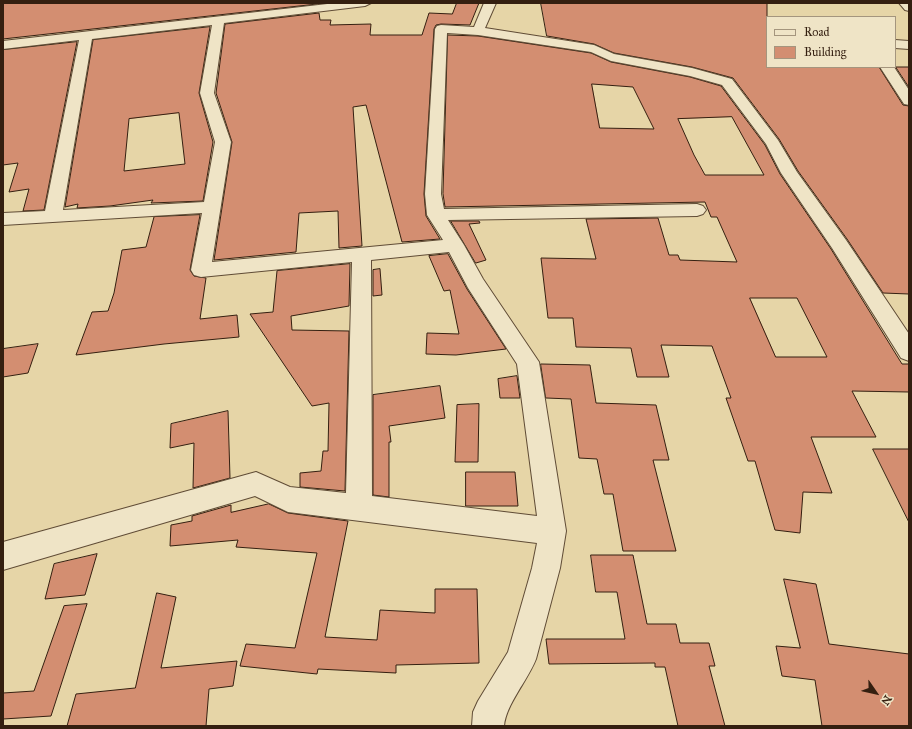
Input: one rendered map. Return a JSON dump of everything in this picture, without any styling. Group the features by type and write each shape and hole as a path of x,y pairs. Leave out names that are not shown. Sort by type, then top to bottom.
{"street":[{"path":"3,44 86,36 365,3"},
{"path":"478,31 490,3"},
{"path":"905,3 909,8"},
{"path":"219,20 207,93 223,142 201,270 455,245"},
{"path":"488,726 489,712 521,659 546,568 553,531 528,362 475,283 455,245 436,215 433,194 441,29 478,31 594,49 611,57 692,72 726,82 773,142 789,173 839,244 909,352"},
{"path":"53,216 86,36"},
{"path":"896,44 909,45"},
{"path":"888,68 909,101"},
{"path":"3,219 212,207"},
{"path":"436,215 697,210"},
{"path":"359,507 362,254"},
{"path":"3,556 256,484 288,499 553,531"}],"building":[{"path":"3,3 317,3 317,4 3,39"},
{"path":"457,3 479,3 470,25 441,24 436,25 434,29 424,194 426,216 440,239 402,242 366,105 353,107 362,246 339,248 338,211 299,213 296,252 214,260 232,142 216,93 225,24 319,13 320,20 331,20 330,25 371,24 370,35 422,35 429,13 452,14"},
{"path":"541,3 767,3 766,68 880,68 903,105 909,106 909,294 883,293 847,239 798,171 779,139 733,78 692,67 614,53 594,44 547,36"},
{"path":"210,27 199,93 213,142 203,201 151,203 153,200 110,206 77,208 78,204 65,207 93,40","holes":["179,113 185,164 124,171 129,119"]},
{"path":"448,35 478,36 591,53 611,62 690,77 721,86 765,145 780,174 831,249 902,364 909,364 909,392 852,391 876,437 811,437 832,493 803,492 800,533 775,530 755,461 748,461 726,398 731,398 712,346 661,345 669,377 637,377 631,348 576,347 573,318 548,318 541,258 596,259 586,219 658,218 669,255 678,255 680,260 737,262 717,217 711,217 705,202 445,207 443,194","holes":["592,84 633,87 654,129 600,128","732,117 764,175 705,175 694,155 678,119","750,298 797,298 827,357 776,357"]},
{"path":"77,42 44,210 23,211 29,189 9,192 18,163 3,165 3,50"},
{"path":"896,67 909,67 909,87"},
{"path":"200,215 190,270 194,276 206,278 200,319 237,315 239,337 164,344 76,355 92,312 108,311 114,293 122,250 146,247 154,217"},
{"path":"451,221 479,221 480,223 469,224 486,260 476,263"},
{"path":"448,254 467,289 506,349 456,355 426,354 427,333 459,334 450,290 444,291 429,256"},
{"path":"350,264 349,306 291,316 292,330 349,331 345,491 300,487 300,473 321,471 323,451 328,451 329,403 312,406 250,314 273,312 277,271"},
{"path":"380,269 382,295 373,296 373,270"},
{"path":"38,344 28,373 3,377 3,349"},
{"path":"541,364 590,365 596,403 656,405 669,460 653,460 676,551 623,551 613,494 604,494 597,459 579,458 571,399 546,398"},
{"path":"517,376 520,398 500,398 498,379"},
{"path":"440,386 445,418 389,426 391,442 389,442 389,497 373,495 373,395"},
{"path":"479,404 478,462 455,462 457,405"},
{"path":"228,411 230,478 193,488 194,443 170,448 171,424"},
{"path":"873,449 909,449 909,522"},
{"path":"466,472 515,472 518,506 466,506"},
{"path":"269,504 288,513 348,521 325,637 377,640 380,610 435,613 435,589 477,589 479,663 396,665 396,673 318,669 317,674 240,666 246,644 295,648 317,553 236,547 238,540 170,546 171,525 192,521 192,516 231,505 231,512"},
{"path":"97,554 85,595 45,599 54,564"},
{"path":"591,555 633,555 647,624 676,624 680,643 709,643 715,666 709,666 725,726 678,726 665,667 655,667 655,663 549,664 546,639 625,639 617,592 596,592"},
{"path":"784,579 816,584 829,644 909,654 909,726 822,726 815,680 782,676 776,646 800,648"},
{"path":"157,593 176,597 161,668 237,661 233,686 209,689 206,726 67,726 76,694 135,688"},
{"path":"87,604 51,716 3,719 3,693 34,691 64,606"}]}
